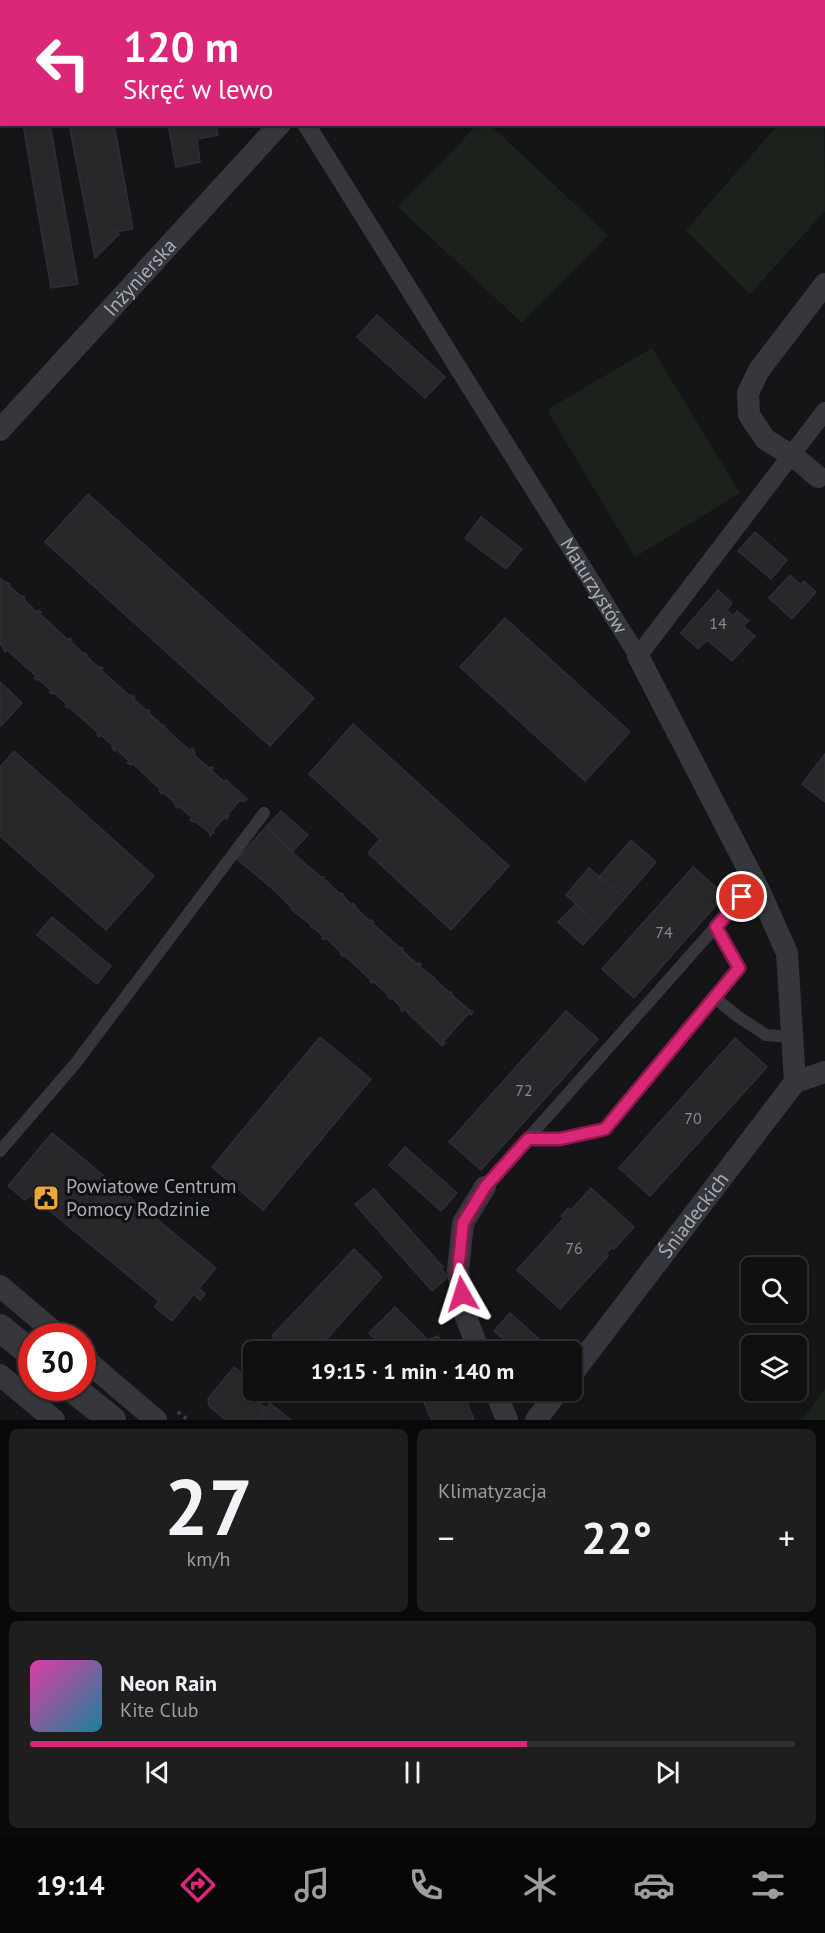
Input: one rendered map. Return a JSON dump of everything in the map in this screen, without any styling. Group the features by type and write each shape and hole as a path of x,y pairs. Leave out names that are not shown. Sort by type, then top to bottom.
{"street":[{"name":"Inżynierska","path":"0,430 278,126"},
{"name":"Maturzystów","path":"307,126 638,656 759,890 787,953 795,1082"},
{"path":"818,477 791,455 765,439 749,415 748,393 759,370 825,284"},
{"path":"638,656 825,411"},
{"path":"795,1082 825,1072"},
{"name":"Śniadeckich","path":"582,1361 795,1082"},
{"path":"475,1341 466,1317 458,1270 463,1223 485,1187"},
{"path":"0,1286 44,1323"},
{"path":"0,1328 18,1343"},
{"path":"96,1368 156,1420"},
{"path":"0,1375 54,1420"},
{"path":"88,1401 112,1420"},
{"path":"499,1401 507,1420"},
{"path":"536,1420 551,1401"}],"lane":[{"path":"0,1151 75,1064 264,813"},
{"path":"485,1187 742,897"},
{"path":"528,1139 560,1139 605,1129 739,968 716,927"},
{"path":"714,997 766,1035 792,1037"}],"shaded area":[{"path":"476,126 491,126 608,235 522,323 398,207"},
{"path":"777,126 824,126 825,211 750,294 686,230"},
{"path":"652,348 740,493 635,557 547,410"},
{"path":"825,1388 825,1420 802,1420"}],"building":[{"path":"23,126 50,126 78,284 51,288"},
{"path":"69,126 114,126 133,229 116,232 119,234 95,258"},
{"path":"168,126 216,126 218,135 197,139 200,162 176,167"},
{"path":"377,315 445,377 425,398 357,337"},
{"path":"88,494 314,698 270,746 45,542"},
{"path":"481,517 522,549 506,569 465,538"},
{"path":"755,532 787,560 771,579 738,551"},
{"path":"790,575 801,585 804,581 816,592 792,619 769,598"},
{"path":"0,578 10,584 8,585 23,596 24,600 37,612 39,610 41,612 39,613 68,640 70,638 71,642 99,668 103,668 101,670 131,697 132,695 135,698 133,699 147,711 150,711 149,713 180,742 190,750 192,748 195,756 209,768 213,768 211,770 224,782 226,780 247,799 243,802 240,800 210,836 209,832 190,820 192,818 179,806 177,808 176,804 163,792 162,794 159,791 161,790 132,763 131,765 127,763 129,761 116,749 115,751 112,748 114,747 101,735 99,737 98,733 85,721 69,707 67,708 65,706 67,704 34,678 36,676 7,650 5,652 0,644"},
{"path":"718,590 732,603 727,610 733,616 737,611 749,621 743,626 755,636 732,661 707,640 698,649 681,633"},
{"path":"505,618 630,732 585,781 460,667"},
{"path":"0,682 22,703 1,726 0,725"},
{"path":"353,724 509,866 451,930 368,853 380,839 309,774"},
{"path":"14,751 154,876 106,930 0,836 0,767"},
{"path":"825,754 825,802 802,784"},
{"path":"281,811 308,835 293,851 266,827"},
{"path":"266,827 473,1012 471,1015 469,1013 442,1046 404,1009 402,1011 392,998 390,999 373,981 372,983 344,955 340,954 342,953 326,938 324,940 323,936 291,909 275,891 237,859"},
{"path":"631,840 656,862 625,898 599,877"},
{"path":"693,867 725,895 634,998 602,969"},
{"path":"589,868 625,898 600,926 566,895"},
{"path":"576,904 600,926 583,945 558,922"},
{"path":"52,917 111,966 97,984 37,935"},
{"path":"566,1011 598,1039 481,1170 449,1142"},
{"path":"320,1037 371,1079 263,1210 212,1167"},
{"path":"735,1038 767,1067 650,1196 619,1168"},
{"path":"52,1133 216,1268 199,1288 205,1294 200,1300 194,1294 172,1321 155,1307 159,1301 79,1235 30,1195 25,1200 8,1186"},
{"path":"405,1147 457,1193 441,1211 389,1165"},
{"path":"591,1188 634,1227 614,1249 612,1247 606,1254 608,1256 560,1309 517,1270 564,1218 561,1216 568,1208 571,1210"},
{"path":"374,1189 443,1267 441,1268 448,1277 432,1291 355,1204"},
{"path":"354,1249 382,1277 325,1341 277,1341 272,1336"},
{"path":"395,1307 428,1340 438,1336 440,1341 377,1341 369,1333"},
{"path":"510,1313 541,1341 505,1341 494,1331"},
{"path":"234,1367 243,1374 243,1401 258,1401 266,1408 256,1420 226,1420 209,1406 208,1399"},
{"path":"423,1401 466,1401 474,1420 432,1420"},
{"path":"270,1403 291,1420 256,1420"}],"place":[{"name":"Powiatowe Centrum Pomocy Rodzinie","path":"46,1198"}],"route":[{"path":"462,1294 458,1270 463,1223 485,1187 528,1139 560,1139 605,1129 739,968 716,927 742,897"}]}
